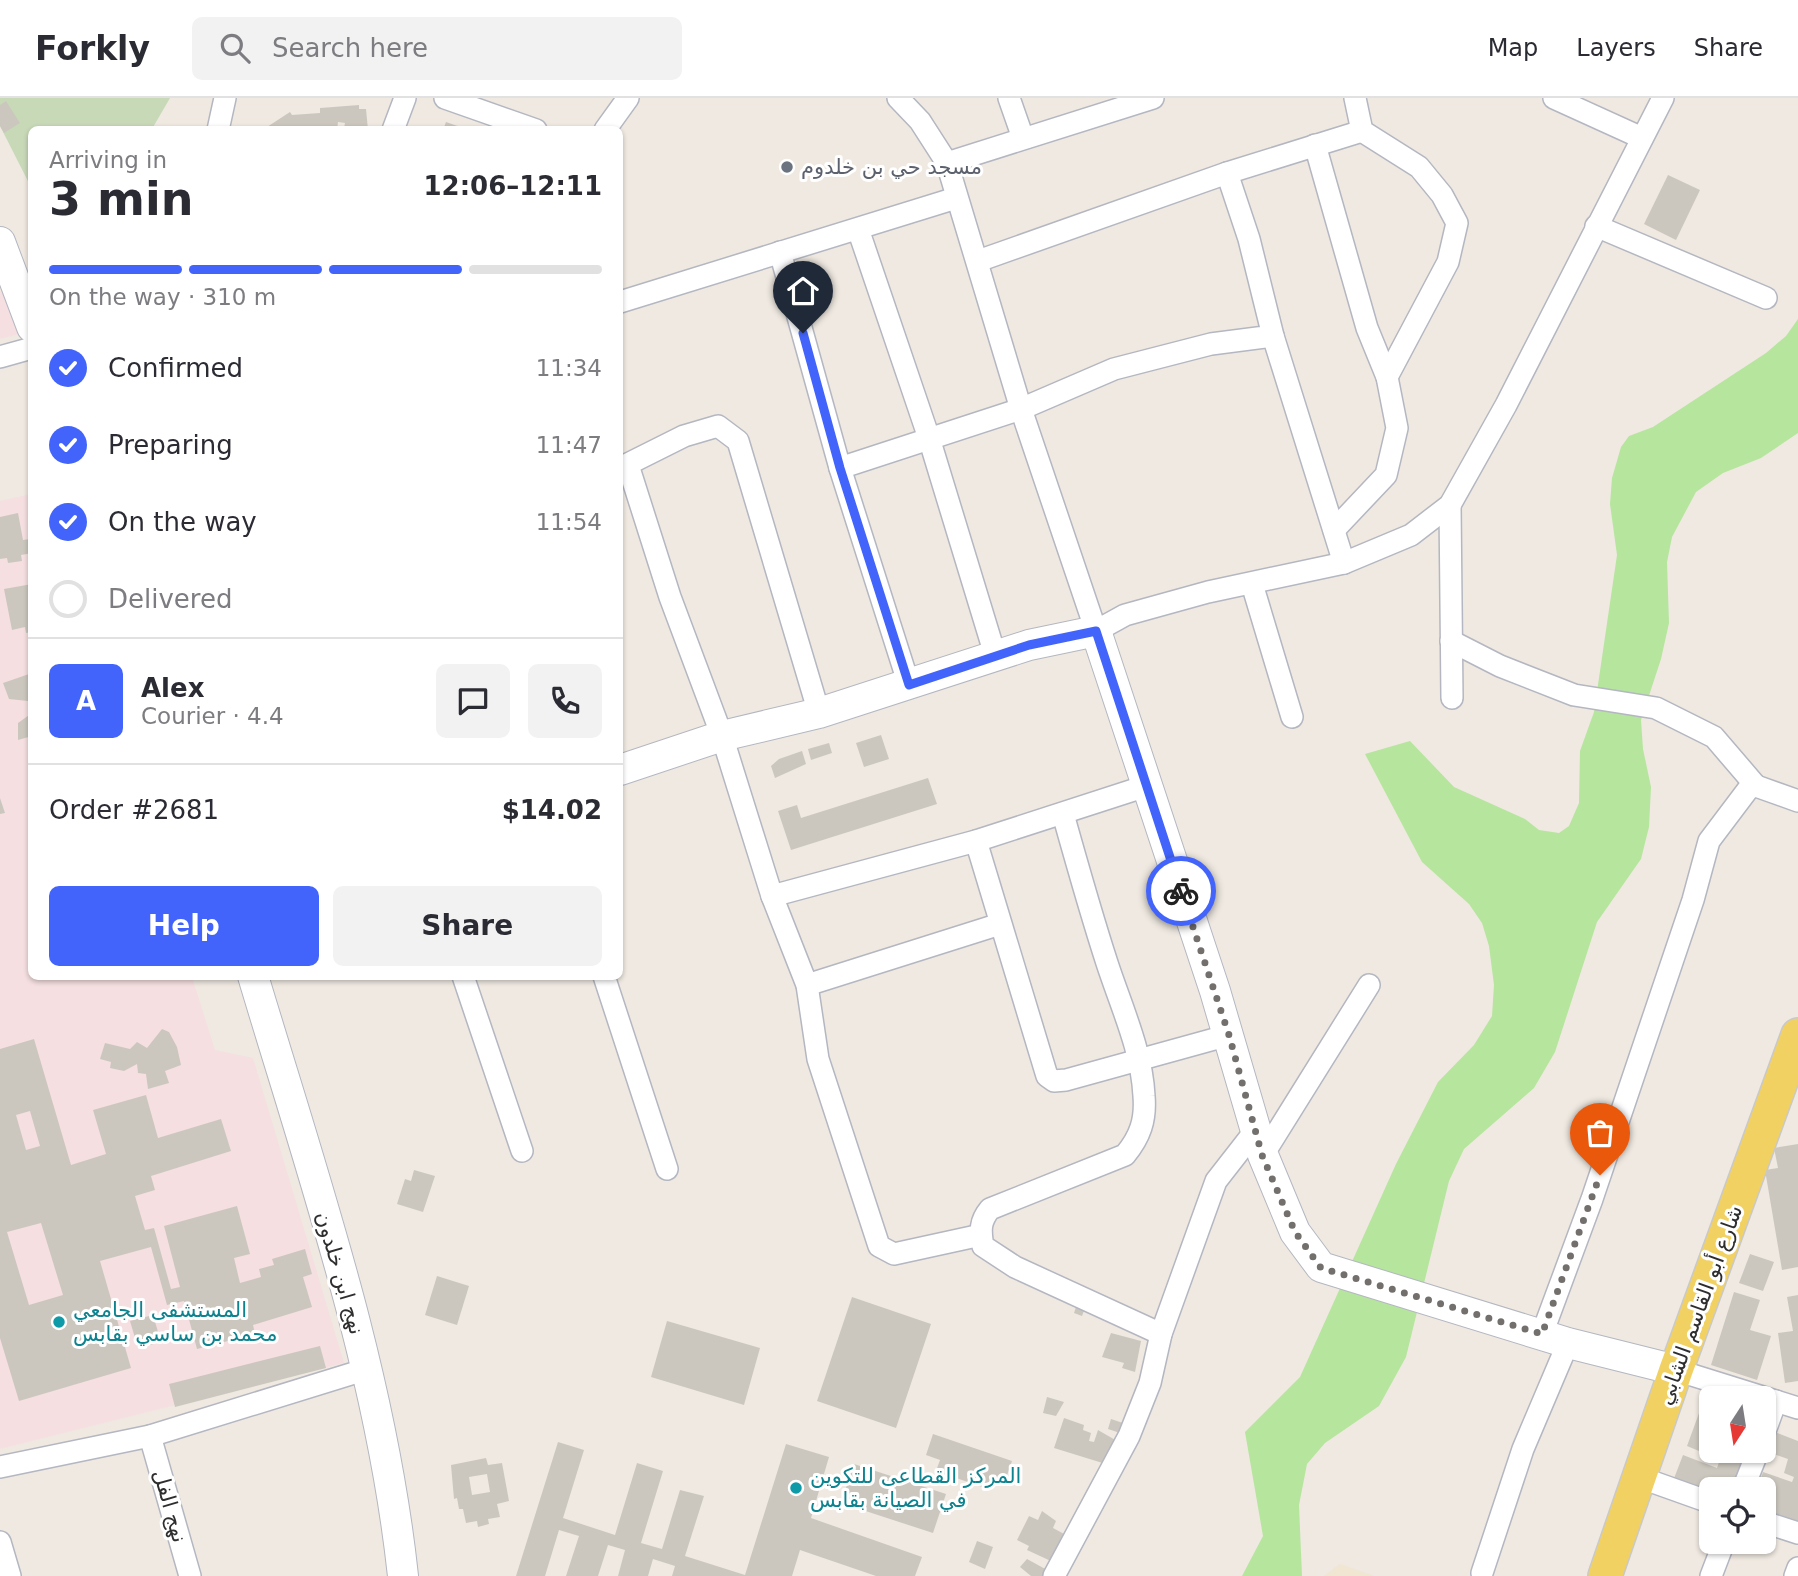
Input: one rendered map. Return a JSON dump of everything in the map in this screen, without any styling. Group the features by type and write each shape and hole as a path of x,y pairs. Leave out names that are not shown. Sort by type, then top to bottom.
{"main road":[{"name":"شارع أبو القاسم الشابي","path":"1605,1576 1676,1370 1792,1076 1798,1035"}],"street":[{"path":"219,126 225,98"},
{"path":"394,126 405,98"},
{"path":"445,98 525,126"},
{"path":"608,126 628,98"},
{"path":"898,98 920,121 947,163 1021,408 1229,1035 1259,1143 1295,1232 1321,1268 1380,1288 1728,1386"},
{"path":"1009,98 1023,138"},
{"path":"947,163 1153,98"},
{"path":"1355,98 1362,131 1419,167 1442,195 1457,223 1448,262 1387,377"},
{"path":"1554,98 1642,138"},
{"path":"623,769 722,736 819,713 996,658 1029,645 1096,631 1125,615 1344,563 1411,535 1450,505 1506,405 1663,98"},
{"path":"978,261 1227,173 1362,131"},
{"path":"1315,145 1367,328 1387,377 1397,428 1386,475 1334,530"},
{"path":"1227,173 1249,239 1273,336 1344,563"},
{"path":"623,301 956,198"},
{"path":"1596,226 1766,298"},
{"path":"858,229 929,438 996,658"},
{"path":"0,242 28,316"},
{"path":"780,252 840,468 909,685"},
{"path":"840,468 1021,408 1114,369 1211,344 1273,336"},
{"path":"0,357 28,349"},
{"path":"819,713 738,441 718,426 684,436 624,467 722,736 772,896 807,985 818,1059 879,1246 894,1254 981,1235"},
{"path":"1450,505 1452,698"},
{"path":"1252,584 1292,717"},
{"path":"1451,641 1500,666 1574,695 1656,708 1714,737 1756,786 1798,801"},
{"path":"772,896 976,841 1146,786"},
{"path":"1482,1573 1523,1449 1592,1199 1693,900 1709,841 1749,788 1756,786"},
{"path":"1063,814 1099,938 1139,1060 1144,1097 1143,1122 1137,1141 1125,1154 990,1209 982,1220 983,1246 1014,1267 1161,1334"},
{"path":"976,841 1047,1076 1054,1081 1066,1080 1229,1035"},
{"path":"807,985 1000,924"},
{"name":"نهج ابن خلدون","path":"254,980 367,1369 403,1576"},
{"path":"464,980 522,1151"},
{"path":"605,980 667,1169"},
{"path":"1054,1576 1119,1459 1150,1383 1161,1334 1216,1181 1259,1143 1369,985"},
{"path":"0,1467 150,1436 367,1369"},
{"path":"1776,1401 1798,1408"},
{"name":"نهج الفل","path":"150,1436 190,1576"},
{"path":"1639,1477 1699,1498"},
{"path":"1776,1526 1798,1534"},
{"path":"0,1542 10,1576"},
{"path":"1712,1576 1720,1554"},
{"path":"1795,1576 1798,1568"}],"shaded area":[{"path":"8,289 20,334 0,339 0,291"},
{"path":"28,495 28,980 193,980 215,1050 253,1058 344,1363 0,1449 0,501"},
{"path":"1340,1564 1372,1575 1373,1576 1324,1576"}],"green space":[{"path":"0,98 170,98 154,126 28,126 28,181 0,126"},
{"path":"1798,319 1798,433 1761,458 1723,473 1696,492 1672,537 1667,562 1669,623 1661,659 1641,720 1643,749 1651,787 1649,827 1641,859 1597,922 1555,1052 1534,1088 1464,1149 1449,1181 1406,1357 1379,1406 1325,1443 1307,1464 1299,1505 1302,1576 1242,1576 1263,1536 1245,1432 1300,1377 1396,1164 1438,1082 1474,1045 1492,1016 1494,985 1489,946 1482,923 1469,904 1422,862 1365,754 1410,741 1454,787 1525,819 1539,830 1559,833 1569,826 1579,803 1580,751 1594,712 1617,555 1610,504 1612,478 1621,447 1629,436 1653,427 1766,353 1786,336"}],"building":[{"path":"6,101 20,123 4,133 0,126 0,105"},
{"path":"359,105 359,109 366,109 368,126 344,126 345,123 338,122 338,126 269,126 290,112 292,115 320,113 320,108"},
{"path":"1668,175 1700,190 1676,240 1644,224"},
{"path":"18,513 23,540 28,539 28,554 21,555 22,561 8,563 7,558 0,559 0,517"},
{"path":"28,585 28,633 25,627 12,630 4,589"},
{"path":"28,674 28,701 9,699 3,683"},
{"path":"28,716 28,737 18,740 18,723"},
{"path":"881,735 889,759 864,767 856,743"},
{"path":"829,743 832,753 811,760 808,749"},
{"path":"802,751 806,764 775,778 771,766 779,759"},
{"path":"928,778 937,804 791,850 778,811 797,805 801,818"},
{"path":"0,798 5,813 0,814"},
{"path":"162,1029 169,1032 177,1047 181,1065 165,1071 169,1083 148,1089 146,1074 138,1073 137,1064 124,1071 110,1068 111,1062 100,1059 105,1043 130,1049 137,1042 147,1048"},
{"path":"34,1039 71,1165 106,1154 93,1110 146,1095 158,1138 221,1119 231,1151 151,1176 155,1190 135,1196 145,1230 154,1228 171,1289 180,1287 164,1226 237,1206 250,1254 234,1258 240,1283 261,1277 259,1269 274,1265 272,1259 305,1249 312,1274 303,1277 312,1307 253,1325 255,1334 197,1349 184,1301 167,1305 151,1247 100,1261 131,1368 19,1401 0,1338 0,1049","holes":["30,1111 40,1146 26,1150 16,1115","41,1223 63,1295 29,1305 7,1232"]},
{"path":"1798,1144 1798,1267 1782,1270 1765,1170 1778,1168 1774,1148"},
{"path":"414,1170 435,1176 423,1212 397,1204 405,1179 411,1181"},
{"path":"1750,1254 1774,1262 1763,1291 1739,1283"},
{"path":"437,1276 469,1286 457,1325 425,1315"},
{"path":"1734,1292 1760,1300 1750,1330 1771,1336 1757,1380 1711,1365"},
{"path":"1798,1295 1798,1381 1785,1383 1778,1333 1793,1331 1787,1297"},
{"path":"852,1297 931,1324 896,1428 817,1401"},
{"path":"1077,1304 1085,1308 1082,1316 1074,1313"},
{"path":"153,1315 161,1342 138,1348 130,1321"},
{"path":"667,1321 760,1348 744,1405 651,1377"},
{"path":"1111,1333 1141,1341 1135,1372 1122,1368 1124,1363 1102,1357"},
{"path":"320,1346 326,1368 175,1407 169,1384"},
{"path":"1047,1397 1064,1402 1056,1416 1043,1413"},
{"path":"1699,1413 1699,1451 1687,1446"},
{"path":"1064,1418 1084,1425 1083,1430 1091,1433 1089,1441 1094,1442 1098,1430 1117,1441 1109,1465 1054,1448"},
{"path":"1111,1419 1132,1426 1129,1436 1108,1429"},
{"path":"1776,1432 1798,1441 1798,1527 1776,1519 1776,1477 1761,1477 1763,1472 1792,1482 1794,1477 1784,1473 1788,1459 1776,1455"},
{"name":"المركز القطاعى للتكوين في الصيانة بقابس","path":"933,1434 1012,1461 1004,1484 991,1480 988,1489 936,1471 940,1460 926,1455"},
{"path":"558,1442 584,1450 563,1518 615,1535 637,1463 663,1471 641,1543 662,1549 680,1490 704,1496 685,1556 745,1575 786,1444 829,1457 811,1518 922,1557 915,1576 876,1576 800,1550 792,1576 672,1576 675,1566 653,1559 648,1576 618,1576 625,1550 608,1545 598,1576 566,1576 579,1536 559,1530 545,1576 516,1576"},
{"path":"1683,1455 1717,1468 1719,1463 1750,1463 1744,1477 1699,1477 1699,1491 1673,1481"},
{"path":"486,1458 488,1465 502,1463 509,1501 497,1504 500,1517 488,1519 489,1524 478,1527 477,1521 466,1523 463,1509 459,1509 457,1498 454,1499 451,1465","holes":["487,1474 490,1492 472,1495 469,1477"]},
{"name":"المركز القطاعى للتكوين في الصيانة بقابس","path":"854,1464 946,1494 933,1533 841,1503"},
{"path":"1042,1511 1056,1521 1053,1528 1066,1535 1053,1562 1027,1550 1029,1546 1017,1540 1029,1516 1038,1520"},
{"path":"977,1541 993,1547 985,1569 969,1562"},
{"path":"1027,1559 1058,1576 1031,1576 1020,1567"}],"way so far":[{"path":"1181,891 1229,1035 1262,1155 1295,1232 1321,1268 1380,1288 1542,1334 1600,1175"}],"place":[{"name":"مسجد حي بن خلدوم","path":"787,167"},
{"name":"المستشفى الجامعي محمد بن ساسي بقابس","path":"59,1322"},
{"name":"المركز القطاعى للتكوين في الصيانة بقابس","path":"796,1488"}],"route":[{"path":"803,333 840,468 909,685 1029,645 1096,631 1181,891"}]}
